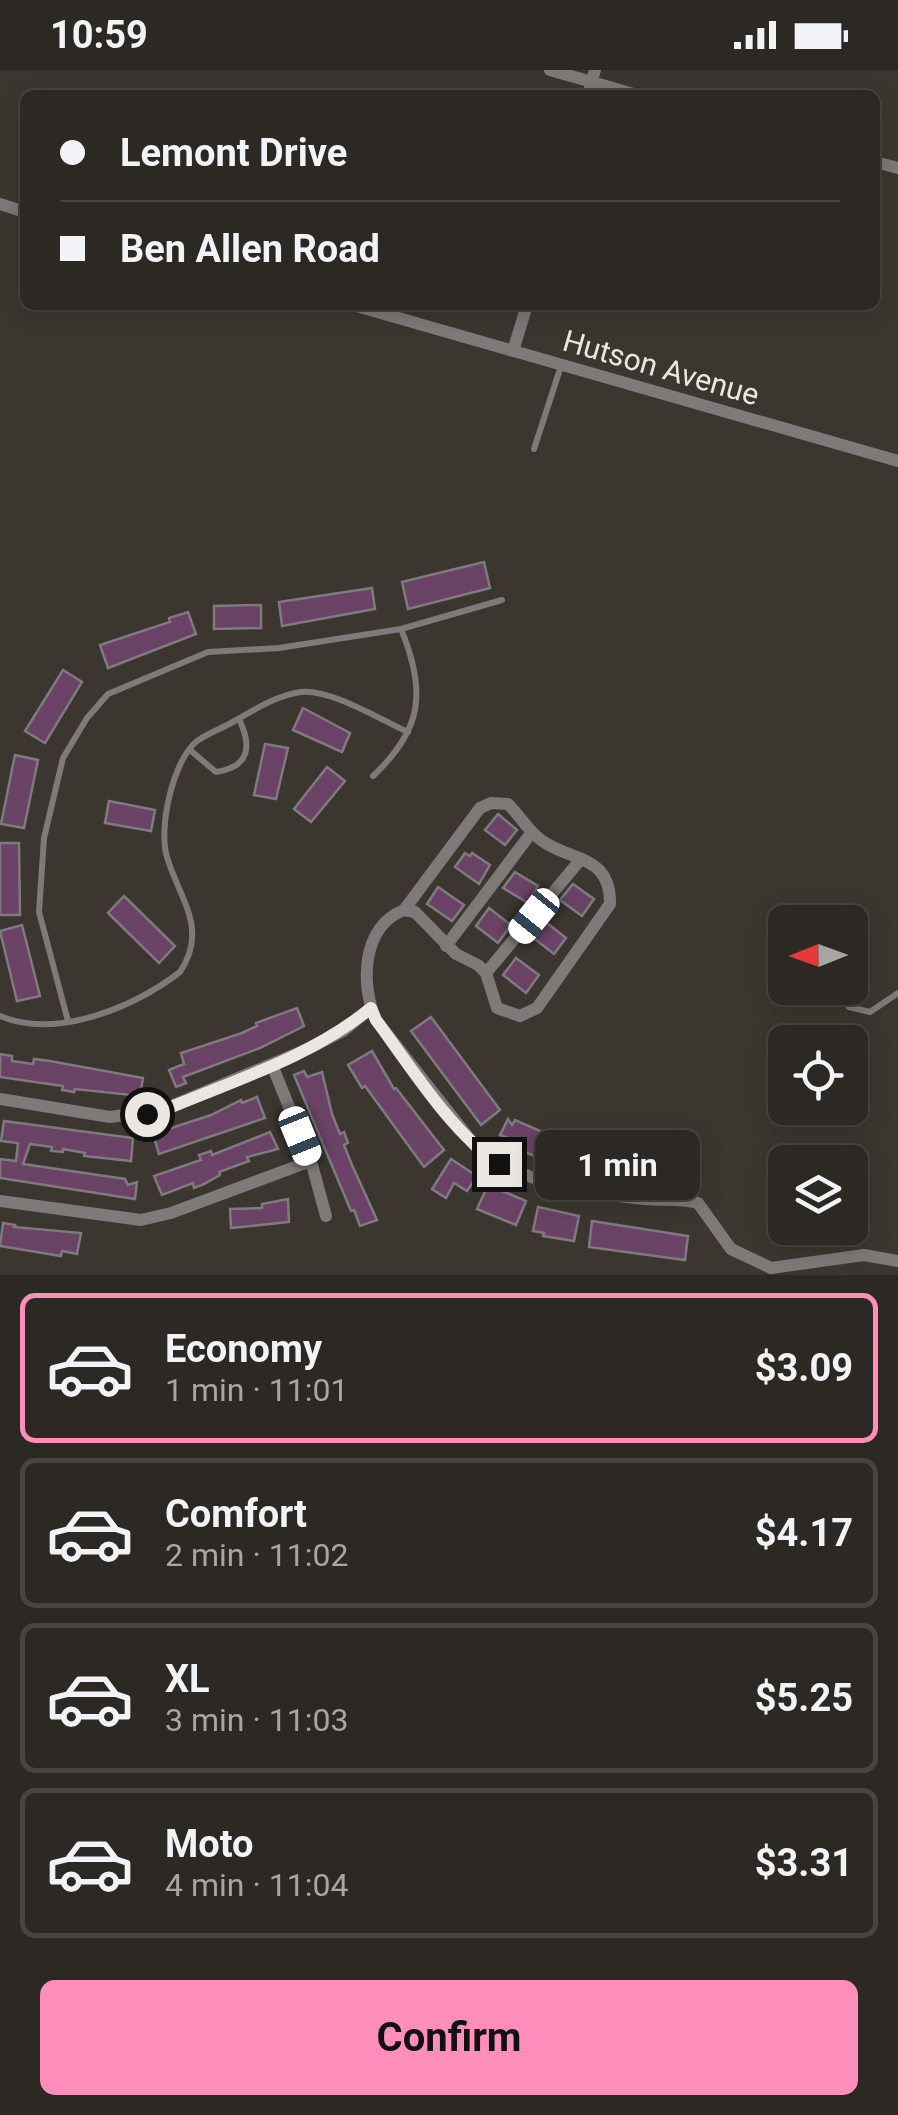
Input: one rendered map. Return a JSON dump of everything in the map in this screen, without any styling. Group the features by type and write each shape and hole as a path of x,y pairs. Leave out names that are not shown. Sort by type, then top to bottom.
{"street":[{"path":"550,70 620,90"},
{"name":"Hutson Avenue","path":"371,310 898,460"},
{"path":"513,350 525,310"},
{"path":"404,910 415,912 446,946 486,973 497,1008 520,1016 537,1008 610,904 605,875 532,832 508,804 491,803 480,808 404,910 386,919 372,937 367,966 376,1020 479,1151 549,1186 698,1203 732,1249 771,1268 864,1255 898,1261"},
{"path":"446,946 532,832"},
{"path":"486,973 580,859"},
{"path":"0,1099 110,1117 164,1110 310,1048 342,1031 371,1008"},
{"path":"272,1065 310,1161 326,1216"},
{"path":"0,1201 141,1220 171,1214 310,1161"}],"lane":[{"path":"534,449 562,365"},
{"path":"68,1021 40,912 44,838 63,758 87,718 108,694 208,652 279,648 401,629 502,600"},
{"path":"373,776 397,753 408,732 417,698 409,647 401,629"},
{"path":"0,1016 28,1024 68,1021 116,1008 168,980 187,962 194,932 189,908 167,857 164,833 172,785 195,742 298,692 312,692 408,732"},
{"path":"190,750 216,772 232,770 245,757 248,738 238,718"},
{"path":"849,1007 870,1012 898,994"}],"building":[{"path":"484,562 490,588 408,609 402,582"},
{"path":"372,588 375,609 282,626 279,602"},
{"path":"261,605 261,628 214,629 214,606"},
{"path":"188,612 196,634 108,668 100,645 170,622 169,618"},
{"path":"63,670 82,682 45,743 25,731"},
{"path":"303,708 350,733 342,752 293,730"},
{"path":"265,744 288,748 276,799 254,795"},
{"path":"15,755 38,760 24,828 1,824"},
{"path":"327,767 345,781 311,822 294,809"},
{"path":"109,801 155,810 151,831 105,823"},
{"path":"498,814 517,830 505,845 485,830"},
{"path":"0,843 19,843 20,915 0,915"},
{"path":"465,853 472,853 490,865 479,884 455,867"},
{"path":"515,872 538,886 528,903 503,888"},
{"path":"573,884 594,899 582,916 560,900"},
{"path":"438,887 464,905 452,921 427,904"},
{"path":"124,896 175,946 159,963 108,913"},
{"path":"489,908 511,925 498,943 476,926"},
{"path":"543,920 566,938 554,954 531,936"},
{"path":"22,925 40,996 17,1001 0,931"},
{"path":"516,958 539,975 526,993 503,975"},
{"path":"297,1008 304,1026 260,1048 183,1077 186,1083 176,1087 169,1070 184,1064 181,1053 242,1033 257,1026 256,1023"},
{"path":"431,1017 500,1110 481,1125 411,1031"},
{"path":"372,1051 394,1089 444,1150 424,1167 348,1065"},
{"path":"0,1054 12,1056 12,1061 50,1061 143,1078 140,1096 75,1089 74,1092 62,1090 63,1086 0,1077"},
{"path":"304,1071 307,1077 322,1072 332,1114 340,1134 344,1132 348,1143 344,1145 377,1220 360,1226 354,1210 351,1211 294,1075"},
{"path":"257,1097 265,1118 159,1154 153,1134"},
{"path":"508,1119 512,1125 515,1120 556,1138 545,1161 504,1142 506,1137 500,1135"},
{"path":"4,1121 133,1138 131,1161 84,1156 85,1153 63,1149 51,1151 52,1147 30,1144 23,1164 125,1179 128,1185 137,1182 135,1199 0,1178 0,1159 16,1161 18,1143 1,1141"},
{"path":"270,1132 278,1149 247,1157 249,1161 219,1172 220,1175 194,1188 193,1183 162,1195 154,1176 201,1160 199,1155 211,1151 212,1155"},
{"path":"566,1146 617,1153 612,1178 567,1169 568,1164 563,1163"},
{"path":"635,1156 681,1161 680,1184 634,1181 634,1177 628,1177 629,1160 635,1160"},
{"path":"451,1159 477,1176 467,1191 454,1183 446,1198 432,1189"},
{"path":"488,1185 526,1201 516,1225 477,1209"},
{"path":"288,1199 289,1222 231,1228 230,1209 262,1208 262,1204"},
{"path":"538,1207 579,1216 574,1241 533,1231"},
{"path":"592,1221 688,1236 685,1260 589,1247"},
{"path":"3,1223 81,1233 77,1254 62,1251 61,1256 0,1246"}],"route":[{"path":"147,1114 310,1048 342,1031 371,1008 376,1020 479,1151 499,1164"}]}
